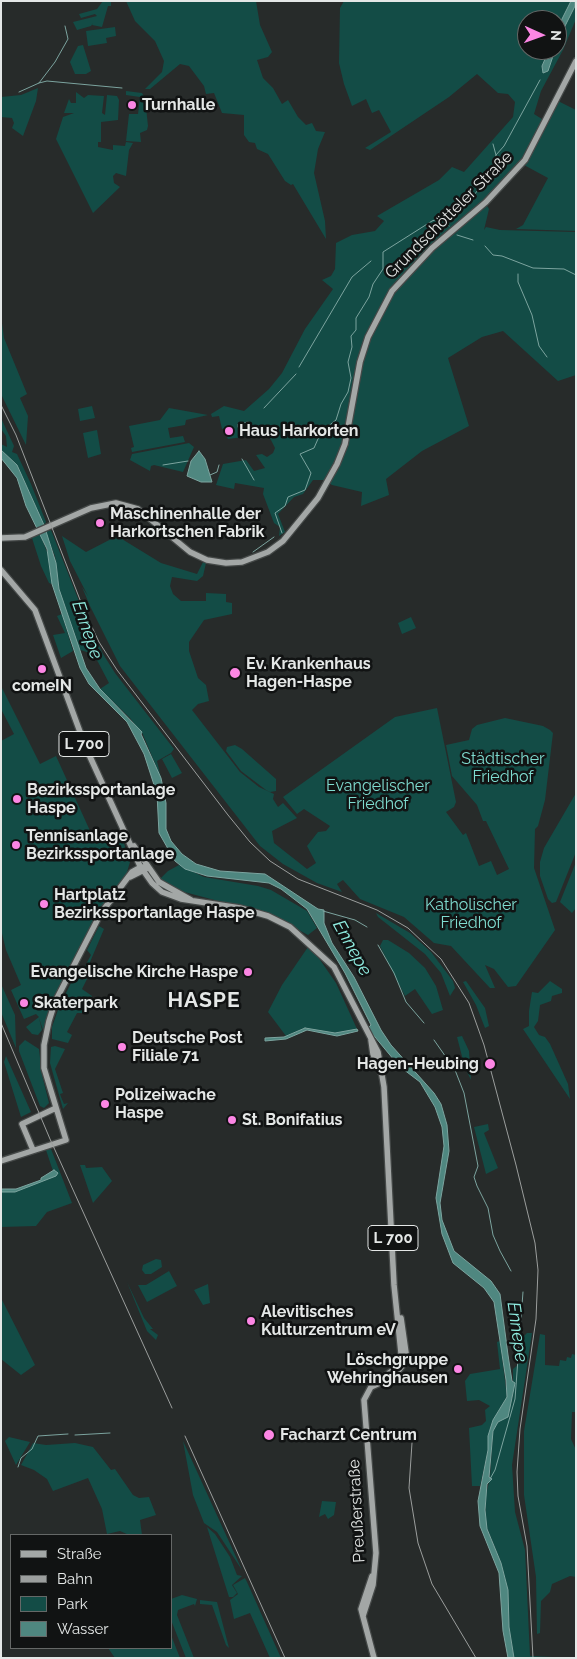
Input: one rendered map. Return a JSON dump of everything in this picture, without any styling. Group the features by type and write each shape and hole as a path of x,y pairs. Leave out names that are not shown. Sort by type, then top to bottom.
{"main road":[{"name":"Grundschötteler Straße","path":"2,539 21,538 91,508 116,503 138,509 190,552 206,560 226,563 242,562 268,552 283,541 318,498 337,464 345,444 360,362 368,337 392,291 432,248 486,202 525,160 576,61"},
{"name":"L 700","path":"1,570 31,603 86,748 131,843 154,886 191,900 254,911 290,927 311,939 329,960 341,979 371,1040 372,1054 381,1073 384,1087 400,1358 396,1368 370,1388"},
{"name":"L 700","path":"131,843 134,853 144,868"},
{"name":"L 700","path":"131,875 134,853"},
{"path":"1,1161 66,1140 46,1074 43,1054 52,1009 101,913 131,875 144,868"},
{"path":"33,1150 22,1124 56,1108"},
{"name":"L 700","path":"370,1388 397,1374 405,1358 395,1279"},
{"name":"Preußerstraße","path":"370,1388 365,1396 363,1410 376,1545 373,1585 367,1596 363,1616 374,1658"}],"green space":[{"path":"103,1 111,1 111,6 108,6 102,27 92,25 93,23 91,26 77,30 73,22 97,16 95,14 81,18 79,14 97,9"},
{"path":"126,1 256,1 260,25 272,52 268,57 257,60 263,78 273,88 282,104 288,100 298,117 306,125 312,123 316,131 325,132 318,149 314,173 325,221 326,239 293,184 291,185 285,181 268,154 257,149 255,143 249,142 244,135 244,115 222,113 214,93 206,94 204,86 189,66 180,64 150,89 145,89 162,72 164,61 155,41 135,21"},
{"path":"344,1 576,1 576,19 567,40 567,10 517,10 517,60 558,60 541,91 534,114 545,121 531,150 486,204 489,209 484,230 486,227 500,230 576,232 576,375 558,381 503,331 482,337 448,358 469,426 422,451 386,479 389,495 361,506 362,492 332,485 325,480 313,480 303,494 294,497 278,514 285,532 279,536 280,527 274,523 263,494 264,488 235,483 234,489 216,485 223,464 246,460 254,471 265,468 256,455 262,454 267,457 273,453 275,448 271,440 267,435 263,437 258,435 228,439 227,437 234,435 232,427 222,429 219,416 212,417 211,414 224,406 244,411 269,389 282,373 305,329 333,289 322,280 331,276 335,269 336,243 352,235 375,231 384,221 377,216 439,180 452,167 464,172 513,117 515,102 508,94 498,93 477,74 449,97 370,150 365,148 391,132 379,110 372,113 366,99 352,106 339,63 340,8"},
{"path":"115,27 116,36 106,38 107,43 88,46 86,31"},
{"path":"83,45 91,71 86,74 75,74 70,62 78,46"},
{"path":"38,88 36,101 23,136 12,128 14,123 12,118 1,117 1,97 21,95"},
{"path":"126,91 142,93 145,98 148,126 147,130 140,133 141,142 126,141 129,114 138,114 140,97 126,95"},
{"path":"76,92 84,98 88,95 104,96 102,113 105,115 107,95 117,96 119,100 118,120 101,122 101,142 98,142 98,147 113,150 113,145 125,146 126,142 133,143 129,150 126,176 116,173 113,176 114,183 120,187 93,213 56,139 63,117 74,113 64,113 69,99 71,103 76,103"},
{"path":"558,101 576,110 576,231 516,229 523,225 548,178 524,165"},
{"path":"1,316 4,338 27,394 20,398 28,416 26,445 1,394"},
{"path":"92,406 95,418 80,421 78,409"},
{"path":"169,408 208,415 186,420 185,425 168,428 170,438 183,436 185,442 132,452 131,448 134,447 129,426 160,420"},
{"path":"1,418 14,446 12,452 17,454 31,484 46,522 44,525 17,465 1,450 1,444 7,447 6,436 1,429"},
{"path":"97,430 101,454 88,458 83,433"},
{"path":"189,443 194,447 183,472 154,465 151,466 150,471 130,460 132,454"},
{"path":"51,530 86,619 103,654 115,673 174,749 171,753 157,761 161,778 141,730 100,689 109,683 98,662 92,654 78,649 59,589 55,556 45,532"},
{"path":"40,534 49,557 52,584 49,583 41,566 32,538"},
{"path":"62,536 86,552 117,536 161,563 197,574 203,562 206,563 203,576 197,581 172,577 170,586 173,594 181,601 206,601 206,593 226,594 226,602 232,603 232,614 204,620 189,642 189,651 198,678 206,685 209,701 198,704 192,710 240,772 259,787 274,794 273,799 278,807 283,803 297,818 272,831 274,843 307,869 316,863 307,846 318,832 326,831 330,826 304,809 297,814 283,797 395,717 437,708 456,802 454,807 446,812 463,835 466,833 479,866 491,861 497,875 509,869 486,821 483,821 477,805 452,776 446,745 469,740 472,729 477,725 505,718 543,726 550,730 553,733 545,800 538,826 535,829 534,868 555,930 516,986 508,987 494,969 485,965 495,988 490,988 451,946 434,943 404,917 360,899 343,880 337,884 342,892 317,883 283,864 260,846 120,666 90,606 82,587 88,596 70,561"},
{"path":"62,614 73,651 61,658 53,635 65,633 57,616"},
{"path":"411,617 416,628 402,634 398,623"},
{"path":"1,686 40,764 56,756 96,844 121,834 130,862 125,879 107,901 51,1007 43,1030 39,1018 42,1030 38,1035 32,1034 26,1027 39,1017 36,1014 24,1019 11,990 21,985 6,950 1,929 1,741 14,734 1,709"},
{"path":"235,745 276,779 276,791 270,792 266,790 241,771 226,751 227,747"},
{"path":"171,754 182,773 172,778 162,759"},
{"path":"576,793 576,852 556,902 552,903 548,899 540,876 540,862 544,848"},
{"path":"576,862 576,908 572,913 560,902"},
{"path":"179,865 204,877 271,890 307,911 317,928 308,935 271,915 173,889 160,879 168,871"},
{"path":"376,913 410,933 431,952 453,981 455,988 450,996 441,973 425,954 378,917"},
{"path":"99,926 104,929 90,962 92,967 86,969 85,966 91,955 87,950"},
{"path":"383,940 388,940 409,953 425,968 436,986 443,1010 432,1014 415,989 405,996 380,946"},
{"path":"308,947 318,957 336,983 357,1029 335,1033 305,1028 286,1036 268,1012 282,985"},
{"path":"78,969 84,973 87,979 82,989 92,996 84,1013 77,1013 67,1032 72,1035 68,1043 52,1039 52,1027 59,1007"},
{"path":"466,981 485,1008 489,1026 485,1028 476,1005 463,982"},
{"path":"550,981 562,989 562,993 552,996 551,1001 540,1005 538,1021 534,1027 539,1035 545,1037 550,1044 568,1084 570,1099 523,1029 529,1026 532,992 538,993"},
{"path":"1,984 15,1015 16,1048 1,1012"},
{"path":"462,1036 469,1051 471,1080 465,1068 457,1037"},
{"path":"25,1040 39,1049 42,1075 49,1103 44,1108 40,1106 19,1051 19,1046"},
{"path":"55,1046 65,1049 55,1069 63,1093 60,1094 61,1097 64,1104 68,1103 63,1109 50,1063 51,1047"},
{"path":"6,1056 31,1112 21,1117 4,1062"},
{"path":"488,1124 489,1130 484,1133 498,1168 486,1174 474,1127"},
{"path":"51,1149 72,1203 47,1212 36,1226 1,1227 1,1192 15,1192 57,1173 53,1171 46,1150"},
{"path":"80,1165 85,1165 86,1168 102,1167 112,1181 93,1203"},
{"path":"156,1259 161,1260 162,1267 151,1274 145,1274 142,1270 143,1265"},
{"path":"169,1271 177,1286 147,1302 138,1285 146,1285"},
{"path":"127,1282 144,1318 153,1329 150,1329 158,1335 156,1340 147,1331"},
{"path":"208,1284 210,1303 203,1305 194,1290"},
{"path":"1,1298 35,1365 21,1375 1,1359"},
{"path":"527,1333 532,1333 512,1465 515,1512 525,1550 530,1656 576,1658 514,1658 509,1627 508,1590 501,1563 485,1523 493,1431 498,1422 508,1416 513,1394 513,1369 521,1362 524,1336"},
{"path":"540,1334 545,1335 545,1365 559,1366 560,1360 566,1361 567,1357 571,1358 572,1354 576,1355 576,1412 572,1412 571,1439 576,1450 576,1577 570,1576 552,1584 550,1592 541,1601 540,1633 537,1634 536,1577 524,1495 524,1431"},
{"path":"500,1341 507,1397 493,1420 488,1436 488,1450 480,1486 472,1486 469,1428 482,1425 486,1421 485,1410 490,1406 479,1400 467,1401 465,1381 470,1374 500,1369 497,1342"},
{"path":"9,1437 30,1442 16,1465 5,1441"},
{"path":"183,1441 242,1570 217,1532 204,1523 193,1495"},
{"path":"33,1443 46,1445 75,1443 93,1447 111,1470 115,1469 133,1495 139,1498 149,1497 156,1515 140,1520 142,1534 127,1534 120,1531 107,1534 102,1509 88,1478 53,1491 47,1479 34,1470 21,1465"},
{"path":"322,1501 336,1502 334,1515 328,1519 325,1514 319,1517"},
{"path":"207,1527 215,1534 230,1557 237,1575 242,1576 232,1585 237,1593 233,1597 229,1597"},
{"path":"245,1578 281,1658 270,1658 250,1613 234,1619 230,1600 238,1594 233,1585"},
{"path":"182,1595 197,1599 195,1606 194,1604 178,1610 177,1615 194,1658 186,1658 172,1623 172,1599"},
{"path":"200,1600 217,1602 229,1648 226,1645 212,1605 200,1604"},
{"path":"172,1638 180,1658 115,1658 109,1649 172,1649"}],"water":[{"path":"571,1 575,1 575,6 567,22 566,10"},
{"path":"545,60 552,60 548,71 543,73 542,66"},
{"path":"1,450 17,465 44,525 56,563 59,589 86,668 100,689 142,732 141,734 161,778 166,803 166,829 171,841 182,854 196,864 220,871 265,874 318,909 324,910 324,923 332,943 354,977 381,1030 391,1045 434,1093 441,1104 447,1125 449,1151 440,1203 442,1220 454,1251 491,1281 500,1294 512,1381 515,1383 508,1417 498,1422 493,1431 489,1477 492,1479 487,1484 485,1510 487,1529 501,1563 508,1590 509,1627 514,1658 508,1658 503,1631 499,1573 480,1526 478,1501 488,1450 488,1436 493,1420 507,1397 506,1380 494,1302 484,1288 453,1263 442,1234 436,1198 444,1146 442,1127 435,1107 420,1082 399,1066 370,1031 369,1027 371,1025 345,973 307,909 281,889 269,883 207,876 185,869 175,861 159,833 157,794 144,754 127,722 89,684 80,668 52,584 47,549 26,506 17,478 1,458"},
{"path":"199,451 205,459 212,482 201,482 187,476 191,461"},
{"path":"305,1028 335,1033 357,1029 358,1031 337,1036 307,1030 286,1039 265,1041 265,1038 284,1037"},
{"path":"54,1170 58,1173 56,1176 15,1192 1,1192 1,1189 16,1189 41,1180 41,1178"}],"waterway":[{"path":"19,92 39,83 55,62 68,39 65,26"},
{"path":"461,210 485,182 494,167 496,155 504,146 540,80"},
{"path":"39,83 47,81 122,88"},
{"path":"493,144 496,155"},
{"path":"282,533 275,513 285,506 288,497 305,490 311,473 300,454 314,448 321,432 336,420 341,404 348,392 351,378 348,362 352,347 351,336 356,330 356,318 369,297 373,284 383,269 383,252 432,221 454,213"},
{"path":"444,219 449,226"},
{"path":"457,235 473,240"},
{"path":"485,246 493,255 502,256 533,268 564,269 576,275"},
{"path":"299,367 352,277 371,261"},
{"path":"518,274 518,282 532,315 539,346 547,357"},
{"path":"264,408 296,374"},
{"path":"238,427 238,424 248,422"},
{"path":"242,459 254,480"},
{"path":"163,465 188,461"},
{"path":"210,475 217,472 219,465"},
{"path":"253,552 274,537"},
{"name":"Ennepe","path":"323,911 355,920 367,927"},
{"name":"Ennepe","path":"378,945 394,973 406,1002 424,1023"},
{"path":"434,1040 455,1070 464,1093 478,1166 474,1177 488,1208 493,1235 511,1271"},
{"path":"490,1479 495,1470 515,1399 523,1292"},
{"path":"75,1435 110,1433"},
{"path":"18,1467 21,1458 32,1449 38,1436 68,1434"}],"railway":[{"path":"1,405 16,435 84,610 99,642 117,670 228,815 250,842 270,861 298,879 377,910 408,928 441,959 469,1003 484,1045 516,1165 535,1243 538,1270 536,1319 520,1429 517,1472 518,1496 527,1546 533,1658"},
{"path":"1,1023 50,1139 172,1408"},
{"path":"185,1436 285,1658"},
{"path":"412,1443 409,1488 418,1543 432,1584 476,1658"}],"place":[{"name":"Turnhalle","path":"132,105"},
{"name":"Haus Harkorten","path":"229,431"},
{"name":"Maschinenhalle der Harkortschen Fabrik","path":"100,523"},
{"name":"comeIN","path":"42,669"},
{"name":"Ev. Krankenhaus Hagen-Haspe","path":"235,673"},
{"name":"Bezirkssportanlage Haspe","path":"17,799"},
{"name":"Tennisanlage Bezirkssportanlage","path":"16,845"},
{"name":"Hartplatz Bezirkssportanlage Haspe","path":"44,904"},
{"name":"Evangelische Kirche Haspe","path":"248,972"},
{"name":"Skaterpark","path":"24,1003"},
{"name":"Deutsche Post Filiale 71","path":"122,1047"},
{"name":"Hagen-Heubing","path":"490,1064"},
{"name":"Polizeiwache Haspe","path":"105,1104"},
{"name":"St. Bonifatius","path":"232,1120"},
{"name":"Alevitisches Kulturzentrum eV","path":"251,1321"},
{"name":"Löschgruppe Wehringhausen","path":"458,1369"},
{"name":"Facharzt Centrum","path":"269,1435"}],"district":[{"name":"HASPE","path":"204,1001"}],"park label":[{"name":"Städtischer Friedhof","path":"503,768"},
{"name":"Evangelischer Friedhof","path":"378,795"},
{"name":"Katholischer Friedhof","path":"471,914"}]}
